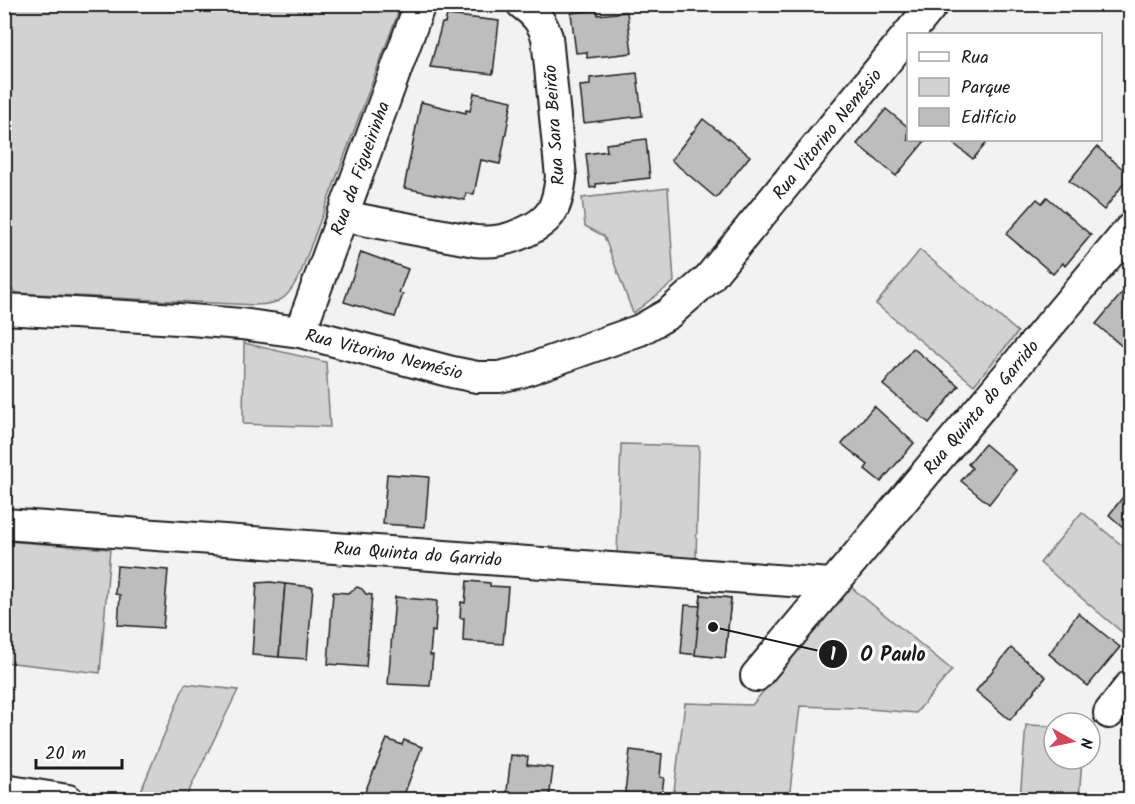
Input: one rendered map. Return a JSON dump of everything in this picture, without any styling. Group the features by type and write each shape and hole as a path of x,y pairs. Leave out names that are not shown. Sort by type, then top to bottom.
{"street":[{"name":"Rua da Figueirinha","path":"300,332 420,4"},
{"name":"Rua Sara Beirão","path":"342,216 475,242 492,243 507,241 542,224 552,211 559,196 561,177 547,37 543,24 522,4"},
{"name":"Rua Vitorino Nemésio","path":"909,33 933,4"},
{"name":"Rua Vitorino Nemésio","path":"4,309 241,324 300,332 477,377 521,372 640,330 668,314 708,278 907,36"},
{"name":"Rua Quinta do Garrido","path":"756,676 1131,229"},
{"name":"Rua Quinta do Garrido","path":"4,524 831,584"},
{"path":"1109,713 1131,686"},
{"path":"4,790 68,800"}],"green space":[{"path":"4,5 401,5 301,272 293,288 283,298 264,305 254,305 17,293 5,284"},
{"path":"668,188 674,282 633,313 604,236 585,226 582,198"},
{"path":"920,250 1018,332 974,385 876,304"},
{"path":"244,343 326,362 330,427 243,424"},
{"path":"621,444 699,446 696,559 617,553"},
{"path":"1082,512 1130,552 1130,639 1040,563"},
{"path":"5,541 110,549 100,673 5,662"},
{"path":"851,587 952,670 916,713 800,706 789,799 673,799 685,703 752,705"},
{"path":"185,684 238,690 186,797 141,791"},
{"path":"1026,725 1042,726 1042,771 1081,771 1079,799 1020,799"}],"building":[{"path":"597,10 598,15 627,12 632,53 587,58 587,52 576,53 571,13"},
{"path":"447,15 499,21 493,74 430,67 442,23 445,23"},
{"path":"637,73 642,116 584,123 580,86 590,85 590,78"},
{"path":"474,93 512,101 500,164 481,160 474,194 466,193 465,200 404,188 421,102 466,113 466,110 470,111"},
{"path":"886,109 907,126 907,141 925,141 896,176 857,144"},
{"path":"703,119 750,156 716,198 671,160"},
{"path":"646,139 650,178 596,184 596,187 590,188 586,154 607,151 606,144"},
{"path":"957,141 988,141 973,159 954,144"},
{"path":"1097,147 1130,175 1104,210 1069,181"},
{"path":"1047,197 1091,235 1065,266 1063,263 1053,274 1006,234 1037,199 1042,203"},
{"path":"361,252 408,269 399,293 403,294 395,317 344,302"},
{"path":"1122,293 1130,300 1130,353 1096,324"},
{"path":"913,348 959,386 929,423 883,385"},
{"path":"874,406 914,443 881,482 865,469 868,465 842,444"},
{"path":"985,444 1016,470 989,504 961,481 972,468 968,464"},
{"path":"387,474 429,477 425,527 383,524"},
{"path":"1130,488 1130,533 1109,515"},
{"path":"117,566 168,570 163,628 118,625 120,595 115,594"},
{"path":"467,581 508,587 503,644 463,641 464,618 460,618 461,602 465,603"},
{"path":"257,583 285,584 279,657 252,655"},
{"path":"285,584 313,587 307,659 279,657"},
{"path":"357,587 366,594 372,595 366,667 328,664 333,592 348,593"},
{"path":"701,595 731,598 725,658 681,653 685,605 700,606"},
{"path":"701,595 731,598 725,658 695,655"},
{"path":"395,597 437,601 435,632 432,631 430,655 433,655 430,686 388,684"},
{"path":"1078,613 1120,647 1088,686 1049,654"},
{"path":"1011,648 1046,677 1010,720 976,691"},
{"path":"387,739 402,745 404,740 422,747 402,800 362,799"},
{"path":"630,750 662,754 660,777 664,778 661,800 624,800"},
{"path":"511,755 528,757 527,765 553,768 549,800 506,800"}],"place":[{"name":"O Paulo","path":"713,627"}]}
